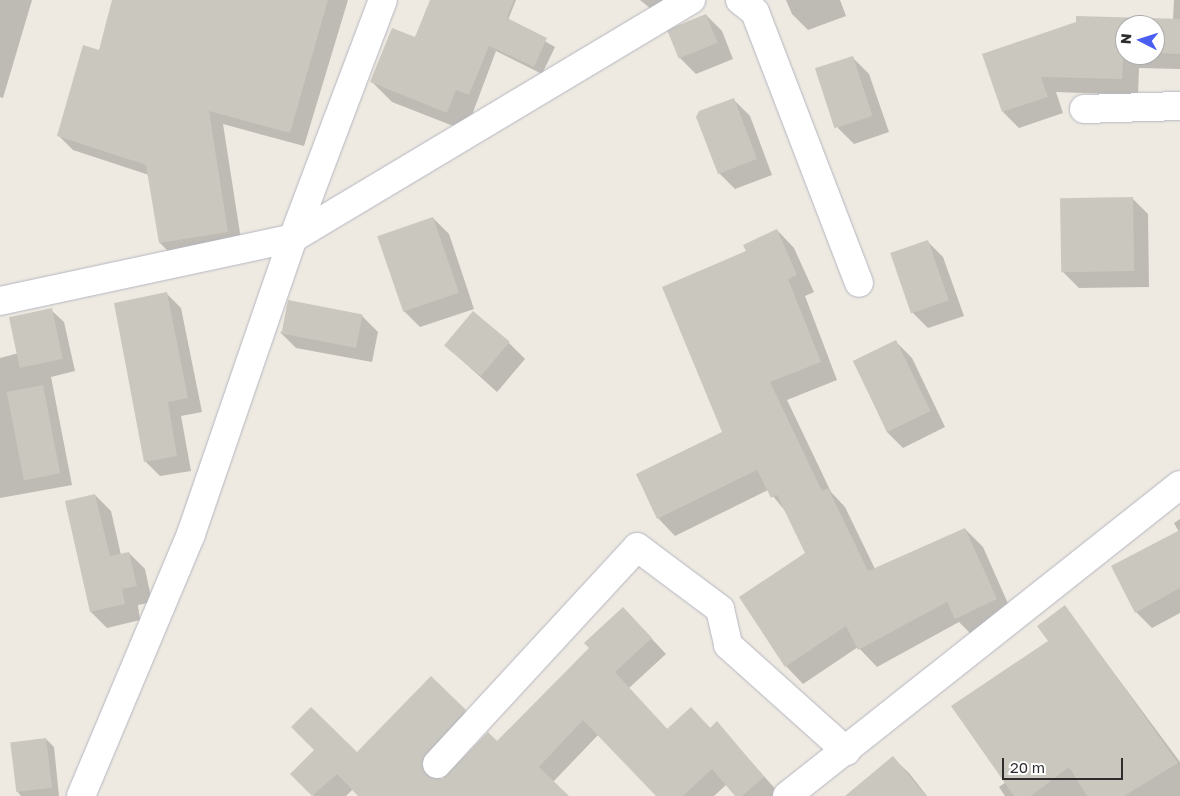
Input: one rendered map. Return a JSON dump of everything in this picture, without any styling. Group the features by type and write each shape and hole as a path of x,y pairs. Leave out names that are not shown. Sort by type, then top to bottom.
{"street":[{"path":"81,796 192,534 293,238 383,0"},
{"path":"0,301 293,238 691,0"},
{"path":"740,0 755,12 860,283"},
{"path":"1084,108 1180,106"},
{"path":"787,796 1180,484"},
{"path":"437,764 637,547 720,609 728,645 846,751"}],"building":[{"path":"112,0 328,0 290,133 209,111 228,232 159,243 146,165 57,136 83,45 99,50"},
{"path":"430,0 514,0 507,18 547,38 534,67 489,46 469,95 456,90 447,113 370,82 392,28 415,37"},
{"path":"706,14 718,43 679,58 667,30"},
{"path":"1076,16 1115,17 1115,65 1123,65 1122,79 1041,77 1048,97 1002,112 982,54 1076,22"},
{"path":"1165,19 1180,19 1180,54 1165,53"},
{"path":"853,56 872,116 834,128 815,68"},
{"path":"734,98 757,159 718,174 696,117 699,111"},
{"path":"1133,197 1134,271 1061,272 1060,198"},
{"path":"433,217 459,293 403,312 377,236"},
{"path":"777,229 797,275 788,279 821,362 770,382 822,491 828,488 868,571 965,528 997,599 955,619 947,602 858,650 846,626 785,667 739,597 805,553 777,495 771,498 757,470 657,519 636,474 722,432 662,287 746,251 743,245"},
{"path":"928,240 949,301 911,314 890,253"},
{"path":"167,292 188,398 168,402 177,456 144,462 114,303"},
{"path":"288,300 363,315 356,348 282,333"},
{"path":"52,308 63,359 20,368 9,317"},
{"path":"473,311 510,342 481,376 444,345"},
{"path":"896,340 931,411 887,432 853,361"},
{"path":"43,385 60,473 24,480 7,392"},
{"path":"95,494 110,556 129,552 137,586 122,589 125,604 90,612 65,501"},
{"path":"1180,530 1180,588 1135,613 1111,566"},
{"path":"1065,605 1178,763 1124,796 1087,796 1069,767 1031,796 1014,796 951,706 1048,641 1037,626"},
{"path":"623,607 652,638 615,672 667,729 691,707 710,728 717,721 764,777 742,796 735,796 712,769 683,796 656,796 583,720 539,767 569,796 358,796 337,774 312,796 290,774 314,750 291,727 311,707 357,752 431,676 466,710 422,760 427,776 442,779 488,732 497,741 589,648 584,643"},
{"path":"46,738 52,788 16,792 10,742"},
{"path":"893,756 926,796 845,796"}]}
